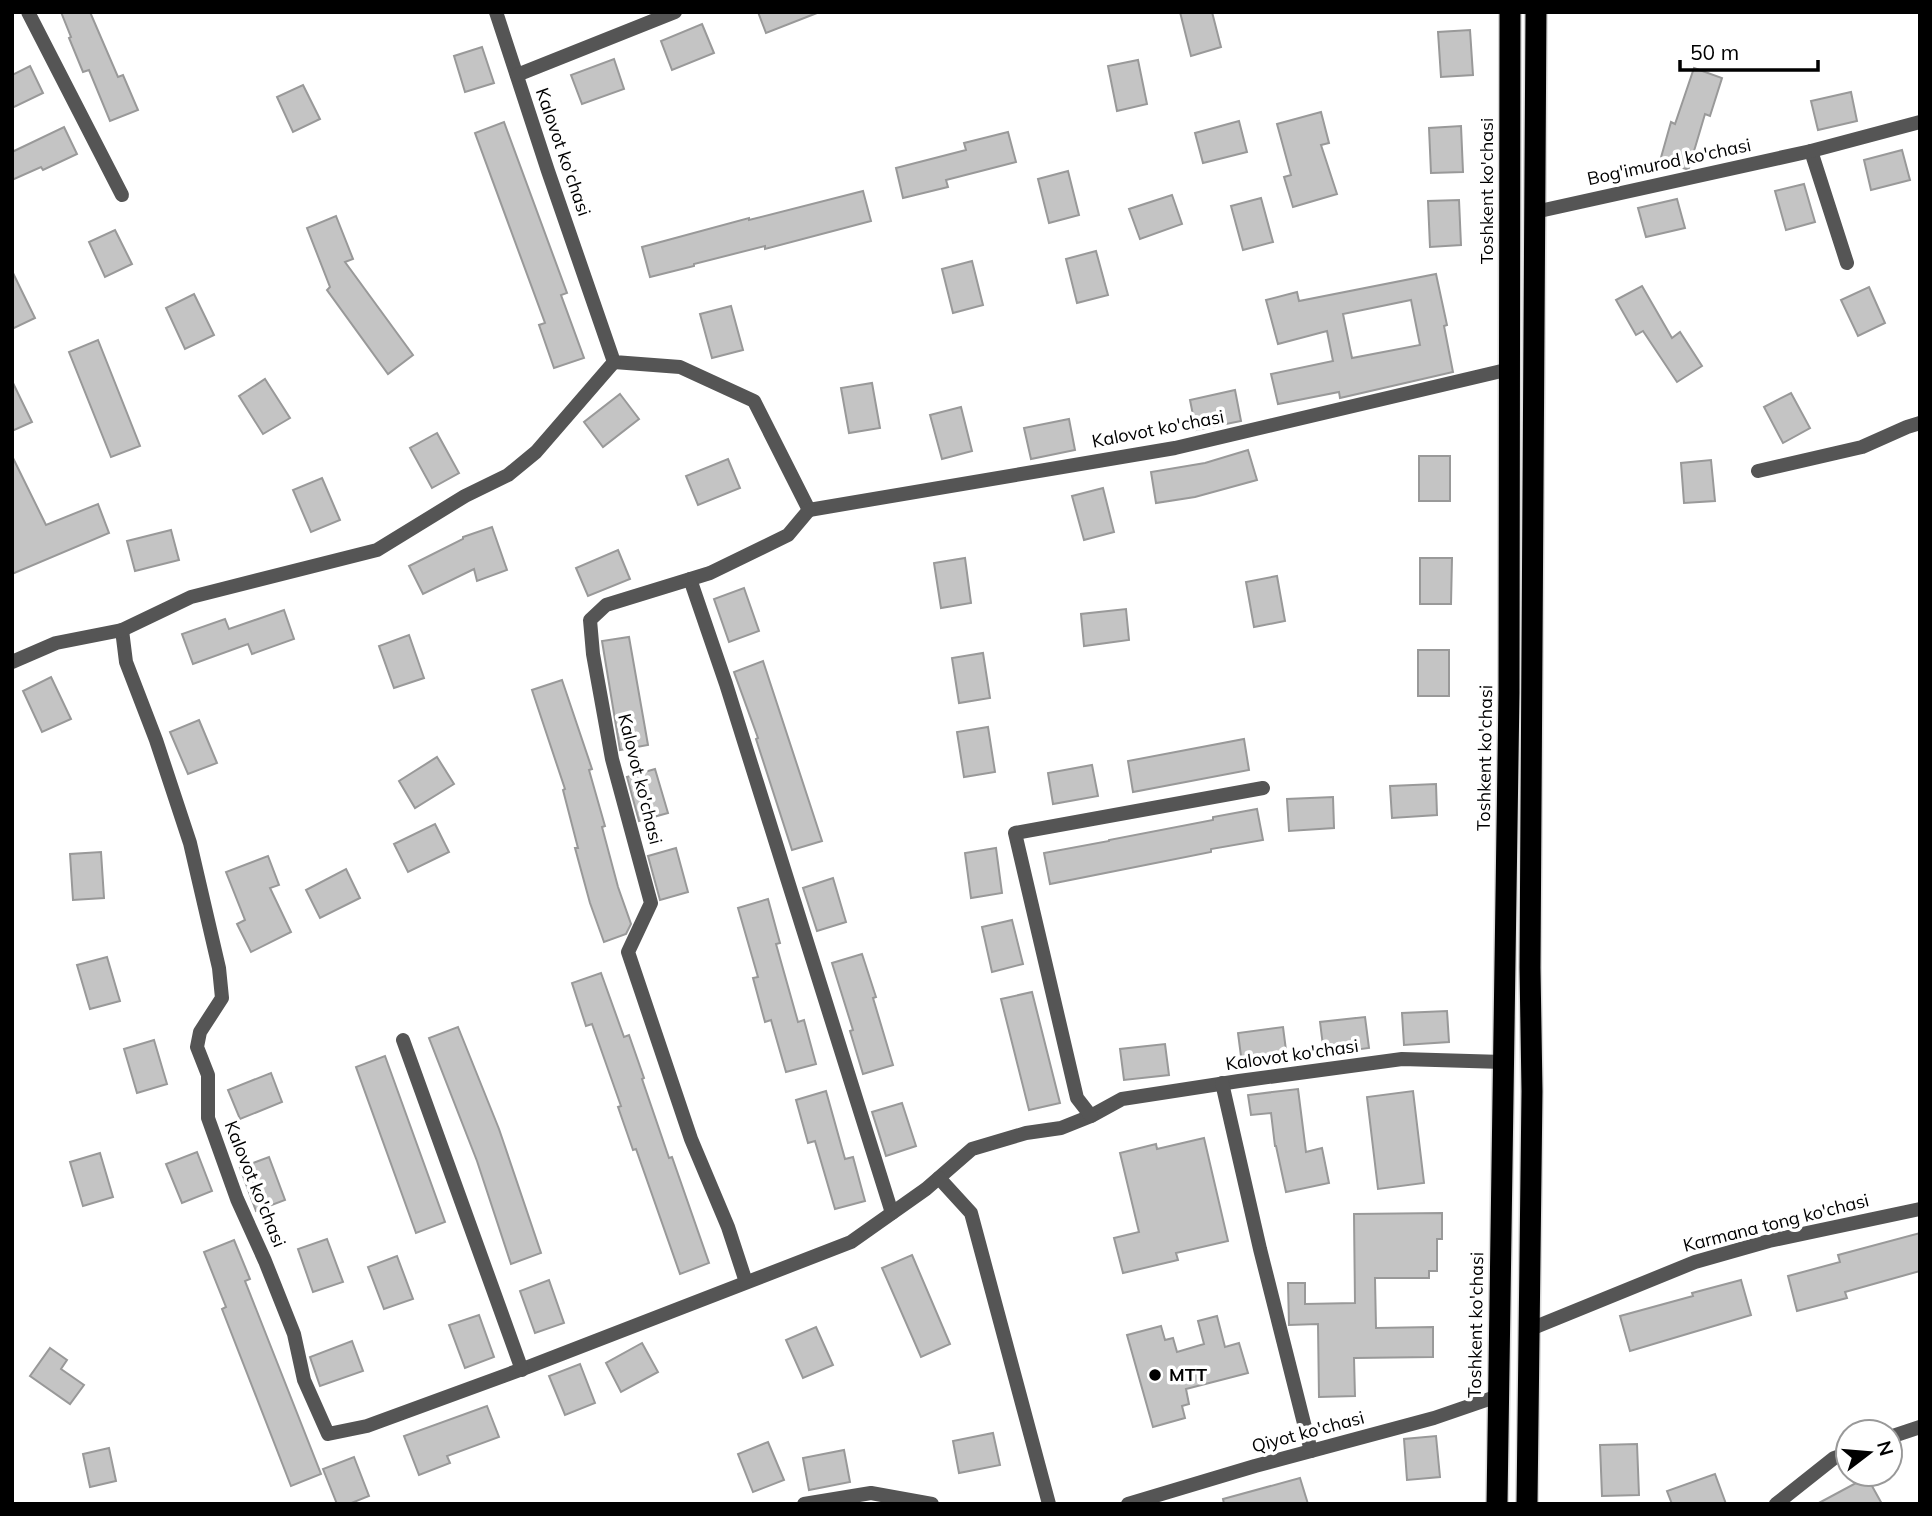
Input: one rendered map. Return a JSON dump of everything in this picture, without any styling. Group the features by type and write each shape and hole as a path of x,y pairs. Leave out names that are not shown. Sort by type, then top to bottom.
{"highway":[{"name":"Toshkent ko'chasi","path":"1497,1504 1509,679 1510,12"},
{"path":"1527,1504 1532,1091 1530,968 1536,12"}],"street":[{"path":"28,12 122,195"},
{"path":"496,12 517,75"},
{"name":"Kalovot ko'chasi","path":"614,362 517,75 675,12"},
{"name":"Bog'imurod ko'chasi","path":"1535,212 1811,151 1920,122"},
{"path":"1811,151 1847,263"},
{"path":"12,662 57,643 122,631 191,597 377,550 465,496 508,475 536,452 614,362 680,367 754,401 809,510"},
{"name":"Kalovot ko'chasi","path":"746,1282 728,1227 691,1139 628,952 651,903 612,759 593,654 590,620 606,605 710,573 788,535 809,510 1175,448 1510,369"},
{"path":"1758,471 1862,447 1920,423"},
{"path":"691,579 892,1213"},
{"name":"Kalovot ko'chasi","path":"122,631 126,662 156,740 190,843 219,968 222,998 200,1032 197,1047 208,1075 208,1118 237,1199 294,1335 304,1380 328,1434 367,1426 522,1370 851,1242 939,1178 972,1149 1026,1132 1061,1128 1122,1099 1402,1059 1503,1062"},
{"path":"1091,1115 1077,1098 1015,833 1263,788"},
{"path":"403,1040 522,1370"},
{"path":"1222,1083 1311,1451"},
{"path":"939,1178 971,1213 1049,1504"},
{"name":"Karmana tong ko'chasi","path":"1528,1330 1695,1262 1769,1241 1920,1209"},
{"name":"Qiyot ko'chasi","path":"1128,1504 1434,1418 1498,1396"},
{"path":"1776,1504 1834,1458"},
{"path":"804,1504 871,1493 932,1504"}],"building":[{"path":"61,12 90,12 118,77 123,75 138,110 110,121 89,70 83,72"},
{"path":"758,12 817,12 817,13 766,33"},
{"path":"1180,12 1212,12 1221,47 1191,56"},
{"path":"702,24 714,53 672,70 661,41"},
{"path":"1470,30 1473,75 1441,77 1438,32"},
{"path":"482,47 494,83 465,92 454,56"},
{"path":"614,59 624,89 582,104 571,75"},
{"path":"1138,60 1147,104 1117,111 1108,66"},
{"path":"30,66 43,93 12,108 12,75"},
{"path":"1694,68 1722,78 1710,116 1705,114 1689,168 1686,169 1660,161 1671,122 1675,124"},
{"path":"303,85 320,119 293,132 277,97"},
{"path":"1851,92 1857,121 1818,130 1811,101"},
{"path":"1321,112 1329,143 1321,145 1337,194 1293,207 1284,177 1291,175 1277,124"},
{"path":"1239,121 1247,152 1203,163 1195,133"},
{"path":"504,122 567,293 561,295 584,358 554,368 539,325 545,323 475,133"},
{"path":"1461,126 1463,172 1431,173 1429,128"},
{"path":"64,127 77,154 43,170 41,167 12,180 12,152"},
{"path":"1008,132 1016,162 946,180 948,187 903,198 896,168 966,150 964,143"},
{"path":"1902,150 1910,180 1871,190 1864,160"},
{"path":"1068,171 1079,215 1049,223 1038,179"},
{"path":"1804,184 1815,222 1786,230 1775,191"},
{"path":"863,191 871,221 650,277 642,247"},
{"path":"1172,195 1182,224 1140,239 1129,209"},
{"path":"1261,198 1273,242 1243,250 1231,206"},
{"path":"1677,199 1685,228 1646,237 1638,208"},
{"path":"1459,200 1461,245 1430,247 1428,201"},
{"path":"336,216 353,259 345,262 413,355 388,374 327,290 330,287 307,228"},
{"path":"115,230 132,264 105,277 89,242"},
{"path":"1096,251 1108,295 1077,303 1066,259"},
{"path":"972,261 983,305 953,313 942,269"},
{"path":"12,271 35,318 12,329"},
{"path":"1436,274 1447,325 1444,326 1453,372 1340,398 1339,392 1278,404 1271,374 1333,361 1327,331 1278,344 1266,300 1297,292 1299,301","holes":["1411,300 1420,345 1352,358 1343,314"]},
{"path":"1642,286 1672,338 1680,332 1702,366 1677,382 1643,331 1636,335 1616,300"},
{"path":"1869,287 1885,323 1858,336 1841,300"},
{"path":"194,294 214,335 185,349 166,308"},
{"path":"731,306 743,350 712,358 700,314"},
{"path":"98,340 140,446 111,457 69,352"},
{"path":"265,379 290,418 263,434 239,396"},
{"path":"12,381 32,422 12,431"},
{"path":"872,383 880,428 849,433 841,388"},
{"path":"1235,390 1241,421 1196,430 1190,400"},
{"path":"1791,393 1810,428 1783,443 1764,407"},
{"path":"620,394 639,419 603,447 584,422"},
{"path":"961,407 972,451 942,459 930,415"},
{"path":"1069,419 1075,450 1031,459 1024,428"},
{"path":"437,433 459,473 432,488 410,448"},
{"path":"1248,450 1257,480 1195,497 1156,503 1151,472 1205,463"},
{"path":"12,456 46,525 98,504 109,533 12,574"},
{"path":"1419,456 1450,456 1450,501 1419,501"},
{"path":"728,459 740,488 698,505 686,476"},
{"path":"1711,460 1715,501 1684,503 1681,463"},
{"path":"322,478 340,520 311,532 293,490"},
{"path":"1103,488 1114,532 1084,540 1072,496"},
{"path":"492,527 507,570 477,581 474,569 423,594 409,566 463,537"},
{"path":"171,530 179,560 135,571 127,541"},
{"path":"618,550 630,579 588,596 576,568"},
{"path":"965,558 971,603 941,608 934,563"},
{"path":"1420,558 1452,558 1451,604 1420,604"},
{"path":"1277,576 1285,621 1254,627 1246,582"},
{"path":"744,588 759,631 729,642 714,599"},
{"path":"1126,609 1129,640 1084,646 1081,614"},
{"path":"284,610 294,639 252,654 248,644 193,664 182,634 225,619 229,629"},
{"path":"409,635 424,678 394,688 379,646"},
{"path":"629,637 648,745 620,750 602,641"},
{"path":"1418,650 1449,650 1449,696 1418,696"},
{"path":"983,653 990,698 959,703 952,658"},
{"path":"763,661 822,841 792,850 756,739 758,738 734,672"},
{"path":"51,677 71,719 42,732 23,691"},
{"path":"562,680 592,769 589,770 605,826 602,827 631,924 626,934 604,942 575,848 578,848 563,790 565,789 532,690"},
{"path":"199,720 217,763 188,774 170,732"},
{"path":"988,727 995,772 964,777 957,732"},
{"path":"1244,739 1249,770 1133,792 1128,761"},
{"path":"437,757 454,784 415,808 399,781"},
{"path":"1092,765 1098,796 1053,804 1048,773"},
{"path":"655,769 668,813 639,821 627,777"},
{"path":"1436,784 1437,815 1392,818 1390,786"},
{"path":"1333,797 1334,828 1289,831 1287,799"},
{"path":"1257,809 1263,840 1050,884 1044,853"},
{"path":"435,824 449,852 408,872 394,844"},
{"path":"676,848 688,892 660,900 648,856"},
{"path":"996,848 1002,893 971,898 965,853"},
{"path":"101,852 104,898 73,900 70,854"},
{"path":"268,856 279,885 270,888 291,932 251,952 237,924 245,920 226,872"},
{"path":"346,869 360,898 320,918 306,890"},
{"path":"833,878 846,922 817,931 803,888"},
{"path":"768,899 780,943 776,944 798,1022 804,1020 816,1064 786,1072 771,1020 765,1022 753,978 758,977 738,908"},
{"path":"1012,920 1023,964 992,972 982,927"},
{"path":"862,954 893,1065 863,1074 850,1031 853,1030 832,963"},
{"path":"107,957 120,1001 90,1009 77,965"},
{"path":"601,973 624,1037 629,1035 669,1158 672,1157 709,1263 680,1274 636,1149 633,1150 618,1107 621,1106 592,1024 586,1026 572,983"},
{"path":"1032,992 1060,1103 1029,1110 1001,999"},
{"path":"1447,1011 1449,1042 1404,1045 1402,1013"},
{"path":"1365,1017 1369,1048 1324,1054 1320,1022"},
{"path":"458,1027 499,1129 541,1253 511,1264 477,1161 429,1038"},
{"path":"1283,1027 1287,1058 1242,1064 1238,1033"},
{"path":"154,1040 167,1084 137,1093 124,1049"},
{"path":"1165,1044 1169,1075 1124,1080 1120,1049"},
{"path":"385,1056 445,1222 416,1233 356,1067"},
{"path":"271,1073 282,1102 240,1119 228,1090"},
{"path":"1298,1089 1306,1152 1322,1148 1329,1183 1286,1192 1275,1146 1271,1113 1251,1115 1248,1095"},
{"path":"826,1091 845,1159 853,1157 865,1201 835,1209 815,1141 808,1143 796,1100"},
{"path":"1413,1091 1424,1183 1378,1189 1367,1097"},
{"path":"902,1103 916,1146 886,1156 872,1112"},
{"path":"1204,1138 1228,1241 1176,1253 1178,1260 1123,1273 1114,1238 1139,1232 1120,1153 1156,1144 1157,1149"},
{"path":"197,1152 212,1191 182,1203 166,1164"},
{"path":"100,1153 113,1197 83,1206 70,1162"},
{"path":"269,1157 285,1200 256,1211 240,1168"},
{"path":"1442,1213 1442,1239 1437,1239 1437,1271 1429,1271 1429,1278 1375,1278 1376,1328 1433,1327 1433,1357 1354,1358 1355,1396 1319,1397 1318,1324 1289,1325 1288,1283 1305,1283 1305,1304 1355,1303 1354,1214"},
{"path":"1920,1233 1920,1271 1845,1292 1847,1298 1797,1311 1788,1276 1840,1262 1838,1255"},
{"path":"327,1239 343,1282 313,1292 298,1249"},
{"path":"234,1240 250,1279 245,1281 321,1474 291,1486 222,1309 226,1307 204,1252"},
{"path":"912,1255 950,1344 921,1357 882,1268"},
{"path":"397,1256 413,1299 384,1309 368,1267"},
{"path":"549,1280 564,1323 535,1333 520,1291"},
{"path":"1741,1280 1751,1315 1630,1351 1620,1316"},
{"path":"479,1315 494,1357 465,1368 449,1325"},
{"path":"1217,1316 1225,1347 1239,1343 1248,1373 1186,1389 1189,1404 1182,1406 1185,1418 1153,1427 1127,1335 1161,1326 1165,1340 1173,1338 1177,1352 1204,1344 1198,1321"},
{"path":"816,1327 833,1365 803,1378 786,1340"},
{"path":"352,1341 363,1371 320,1386 310,1357"},
{"path":"642,1343 658,1372 621,1392 606,1363"},
{"path":"50,1348 67,1360 61,1369 84,1385 70,1404 30,1376"},
{"path":"580,1364 595,1403 565,1415 549,1376"},
{"path":"487,1406 499,1437 447,1456 450,1463 419,1475 404,1436"},
{"path":"993,1433 1000,1465 959,1473 953,1441"},
{"path":"1436,1436 1440,1477 1407,1480 1404,1439"},
{"path":"768,1442 784,1480 753,1492 738,1454"},
{"path":"1637,1444 1639,1495 1602,1496 1600,1445"},
{"path":"109,1448 116,1481 90,1487 83,1454"},
{"path":"844,1450 850,1482 809,1490 803,1458"},
{"path":"354,1457 369,1496 349,1504 337,1504 323,1469"},
{"path":"1715,1474 1726,1504 1672,1504 1667,1491"},
{"path":"1300,1478 1308,1504 1224,1504 1223,1499"},
{"path":"1847,1488 1873,1488 1882,1504 1817,1504"}],"place":[{"name":"MTT","path":"1155,1375"}]}
